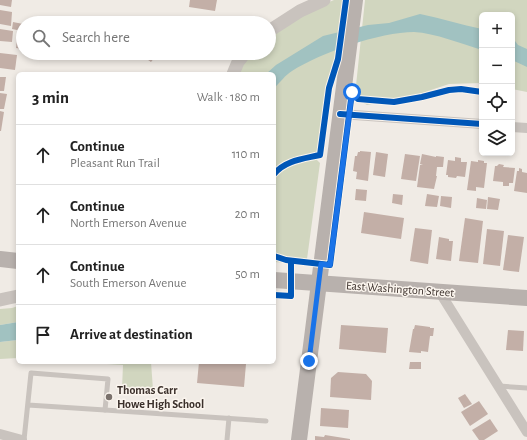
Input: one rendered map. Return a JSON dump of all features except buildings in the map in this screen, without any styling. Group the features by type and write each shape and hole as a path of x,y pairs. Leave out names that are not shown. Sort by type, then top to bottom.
{"main road":[{"path":"299,440 355,5"},
{"path":"0,259 16,261"},
{"name":"East Washington Street","path":"276,280 527,298"}],"street":[{"path":"276,26 300,11 324,0"},
{"path":"234,72 240,60"},
{"path":"340,114 479,124"},
{"path":"515,126 527,128"},
{"path":"439,291 527,432"},
{"path":"0,300 16,296"},
{"path":"0,434 23,440"}],"lane":[{"path":"23,440 31,372 108,379 105,410"},
{"path":"498,386 527,388"},
{"path":"28,405 266,421"},
{"path":"227,440 229,418"}],"green space":[{"path":"334,0 344,0 337,60 327,105 322,151 314,157 320,163 307,259 288,263 276,262 276,72 240,72 237,68 243,60 276,60 276,31 303,13"},
{"path":"365,0 527,0 527,92 515,90 515,12 479,12 479,83 449,84 413,96 367,105 358,100 355,95"},
{"path":"16,307 16,322 0,325 0,309"},
{"path":"16,340 16,358 0,359 0,342"},
{"path":"107,364 151,364 153,390 122,388 123,365"}],"water":[{"path":"420,14 479,28 479,49 431,34 414,32 400,33 368,40 318,57 289,73 276,86 276,72 268,72 276,65 323,36 368,25 389,23"},
{"path":"515,41 518,45 527,49 527,67 515,61"},
{"path":"16,322 16,340 0,342 0,325"}],"cycle path":[{"path":"276,172 289,163 320,155 329,88 338,59 346,0"},
{"path":"276,257 286,260 330,265 352,92 358,99 394,102 449,90 461,89 479,92"},
{"path":"340,114 479,124"},
{"path":"276,295 291,296 291,261"}],"place":[{"name":"Thomas Carr Howe High School","path":"109,397"}],"route":[{"path":"309,361 321,264 330,265 352,92"}]}
